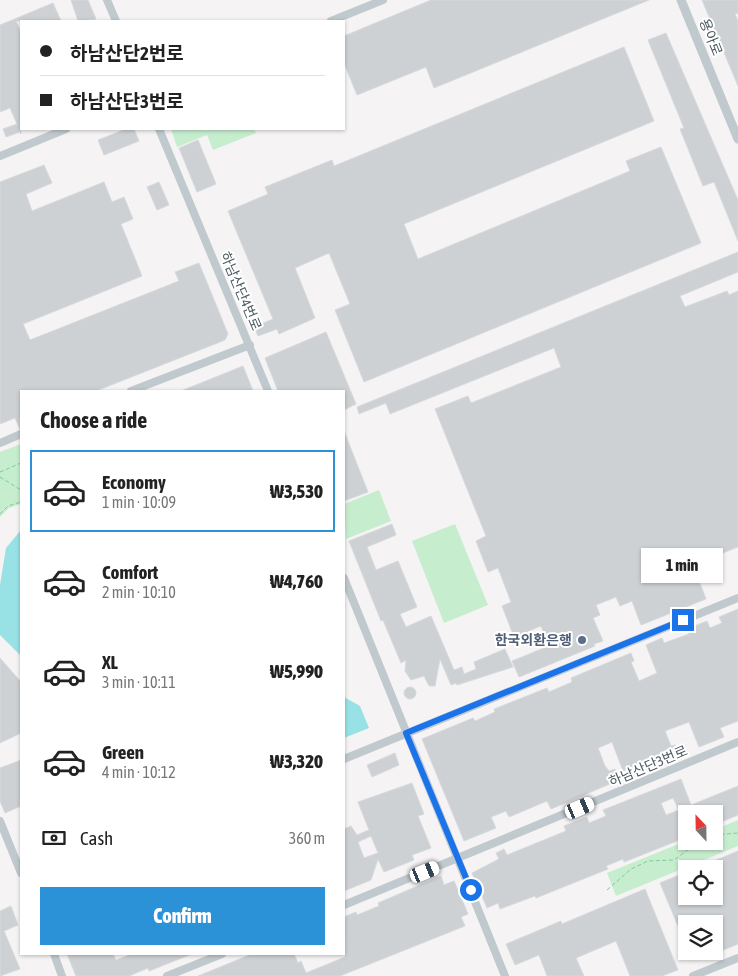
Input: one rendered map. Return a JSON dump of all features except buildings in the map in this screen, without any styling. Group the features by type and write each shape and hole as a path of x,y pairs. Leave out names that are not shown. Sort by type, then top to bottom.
{"street":[{"path":"107,0 116,20"},
{"path":"333,20 383,0"},
{"name":"용아로","path":"681,0 738,139"},
{"path":"0,156 64,130"},
{"name":"하남산단4번로","path":"134,390 250,345 159,130"},
{"path":"250,345 268,390"},
{"path":"0,443 20,434"},
{"path":"345,580 505,976"},
{"path":"345,759 738,598"},
{"name":"하남산단3번로","path":"345,905 738,742"},
{"path":"0,821 20,871"},
{"path":"54,955 62,976"},
{"path":"167,976 220,955"},
{"path":"693,976 738,958"}],"path":[{"path":"0,472 20,463"},
{"path":"0,477 20,489"},
{"path":"0,514 8,506 20,502"},
{"path":"723,834 738,832"},
{"path":"607,890 631,869 648,861 674,860 688,850"}],"green space":[{"path":"171,130 254,130 256,133 213,150 207,135 177,147"},
{"path":"20,444 20,504 9,508 0,517 0,452"},
{"path":"379,490 391,521 346,539 345,504"},
{"path":"455,524 488,605 444,623 412,541"},
{"path":"738,820 738,846 704,860 678,860 678,871 616,896 607,873 678,844 678,850 723,850 723,826"}],"water":[{"path":"20,531 20,655 0,635 0,585 6,548"},
{"path":"345,698 360,706 369,728 345,738"}],"place":[{"name":"한국외환은행","path":"582,640"}],"route":[{"path":"471,890 406,733 683,620"}]}
